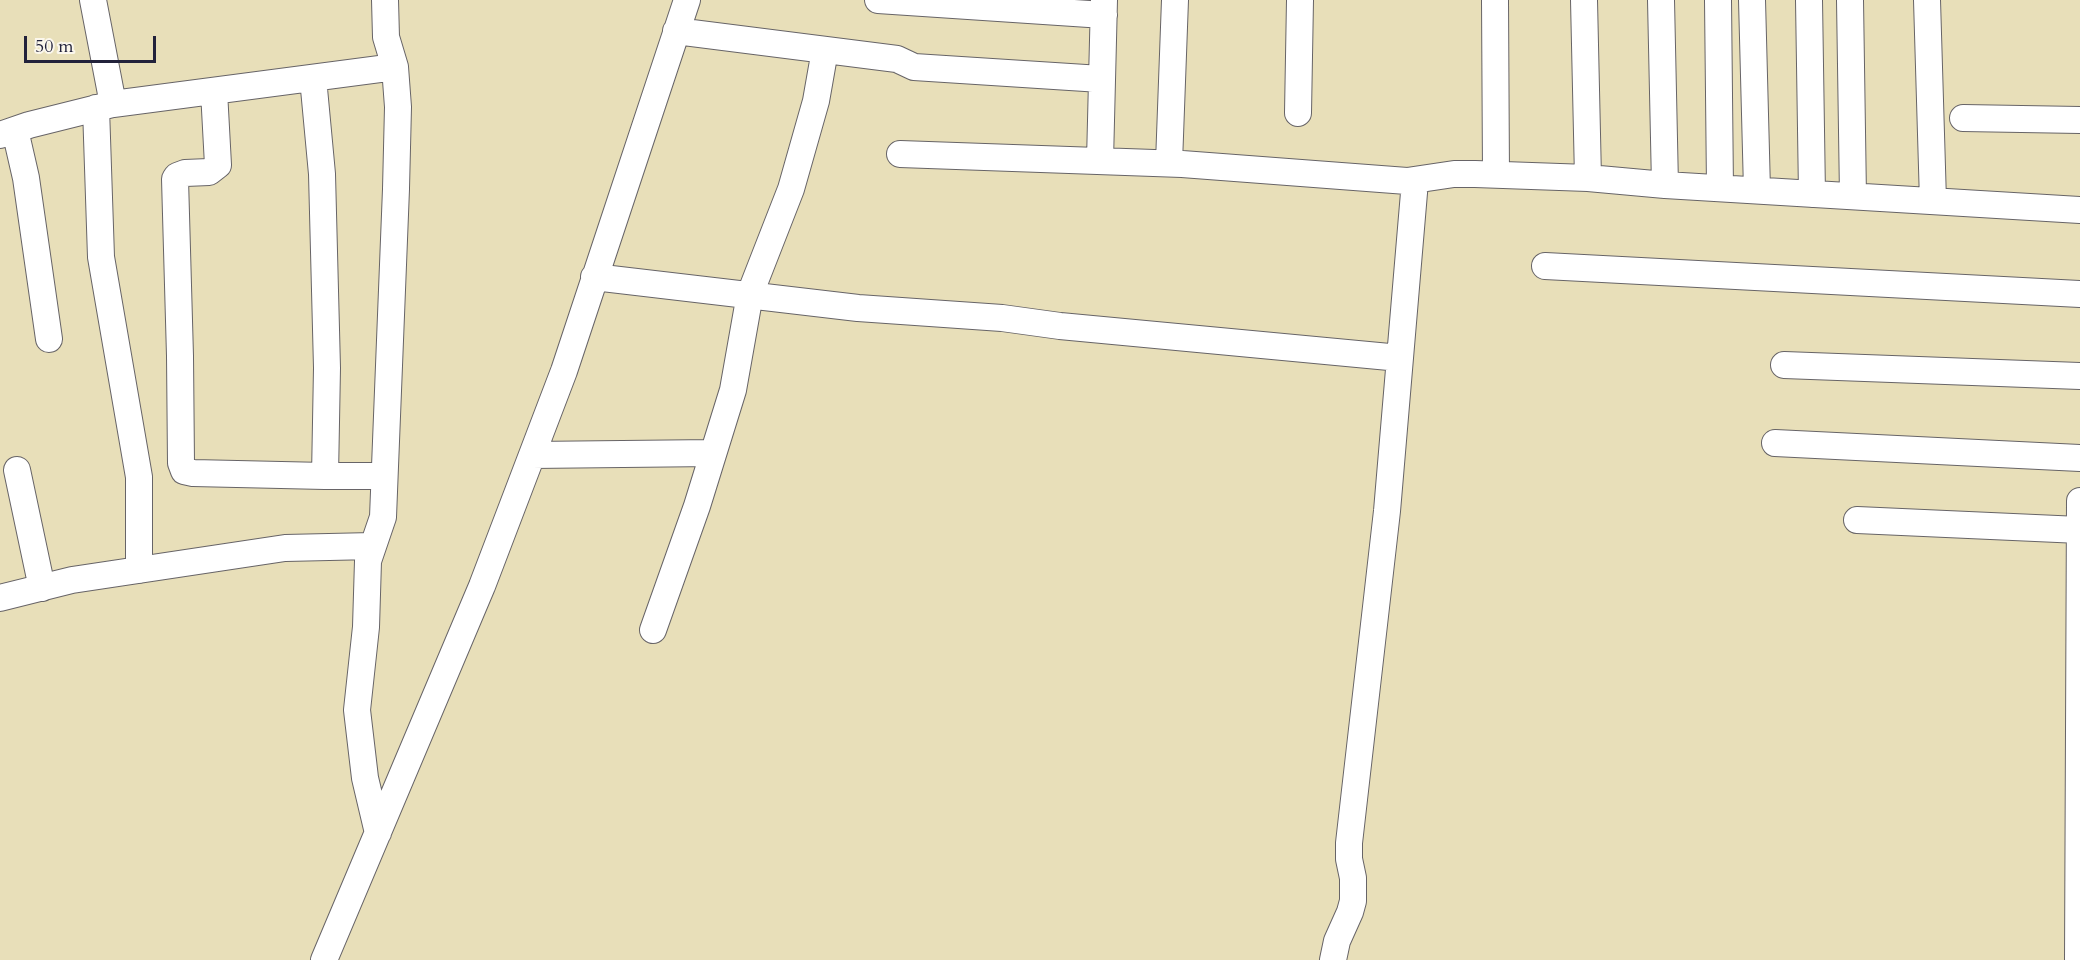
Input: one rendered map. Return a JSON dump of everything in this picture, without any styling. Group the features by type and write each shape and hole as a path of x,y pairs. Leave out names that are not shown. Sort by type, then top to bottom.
{"street":[{"path":"93,0 104,106 101,257 139,477 139,570"},
{"path":"378,833 365,778 357,710 366,627 368,561 383,517 398,107 395,67 386,37 385,0"},
{"path":"324,960 482,586 564,371 687,0"},
{"path":"878,0 1104,7 1100,161"},
{"path":"1169,163 1175,0"},
{"path":"1298,113 1300,0"},
{"path":"1495,0 1496,174"},
{"path":"1584,0 1588,178"},
{"path":"1661,0 1665,185"},
{"path":"1718,0 1720,188"},
{"path":"1752,0 1757,190"},
{"path":"1809,0 1812,194"},
{"path":"1850,0 1853,196"},
{"path":"1927,0 1933,201"},
{"path":"676,31 897,59 914,67 1101,79"},
{"path":"653,630 697,506 733,390 750,294 791,189 816,102 825,50"},
{"path":"49,339 26,178 8,133 104,106 395,67"},
{"path":"313,78 322,174 327,368 326,476"},
{"path":"214,91 218,165 209,172 185,173 175,179 181,463 184,471 384,476"},
{"path":"1963,118 2080,120"},
{"path":"900,154 1169,163 1415,181 1454,174 1588,178 1665,185 2080,210"},
{"path":"1333,960 1337,941 1353,901 1349,843 1387,510 1415,181"},
{"path":"1545,266 2080,294"},
{"path":"594,277 858,308 1002,318 1060,326 1400,358"},
{"path":"1784,365 2080,376"},
{"path":"1775,443 2080,458"},
{"path":"532,455 713,453"},
{"path":"17,470 42,588"},
{"path":"2078,960 2080,501"},
{"path":"1857,520 2080,530"},
{"path":"0,598 72,580 285,548 374,546"}]}
